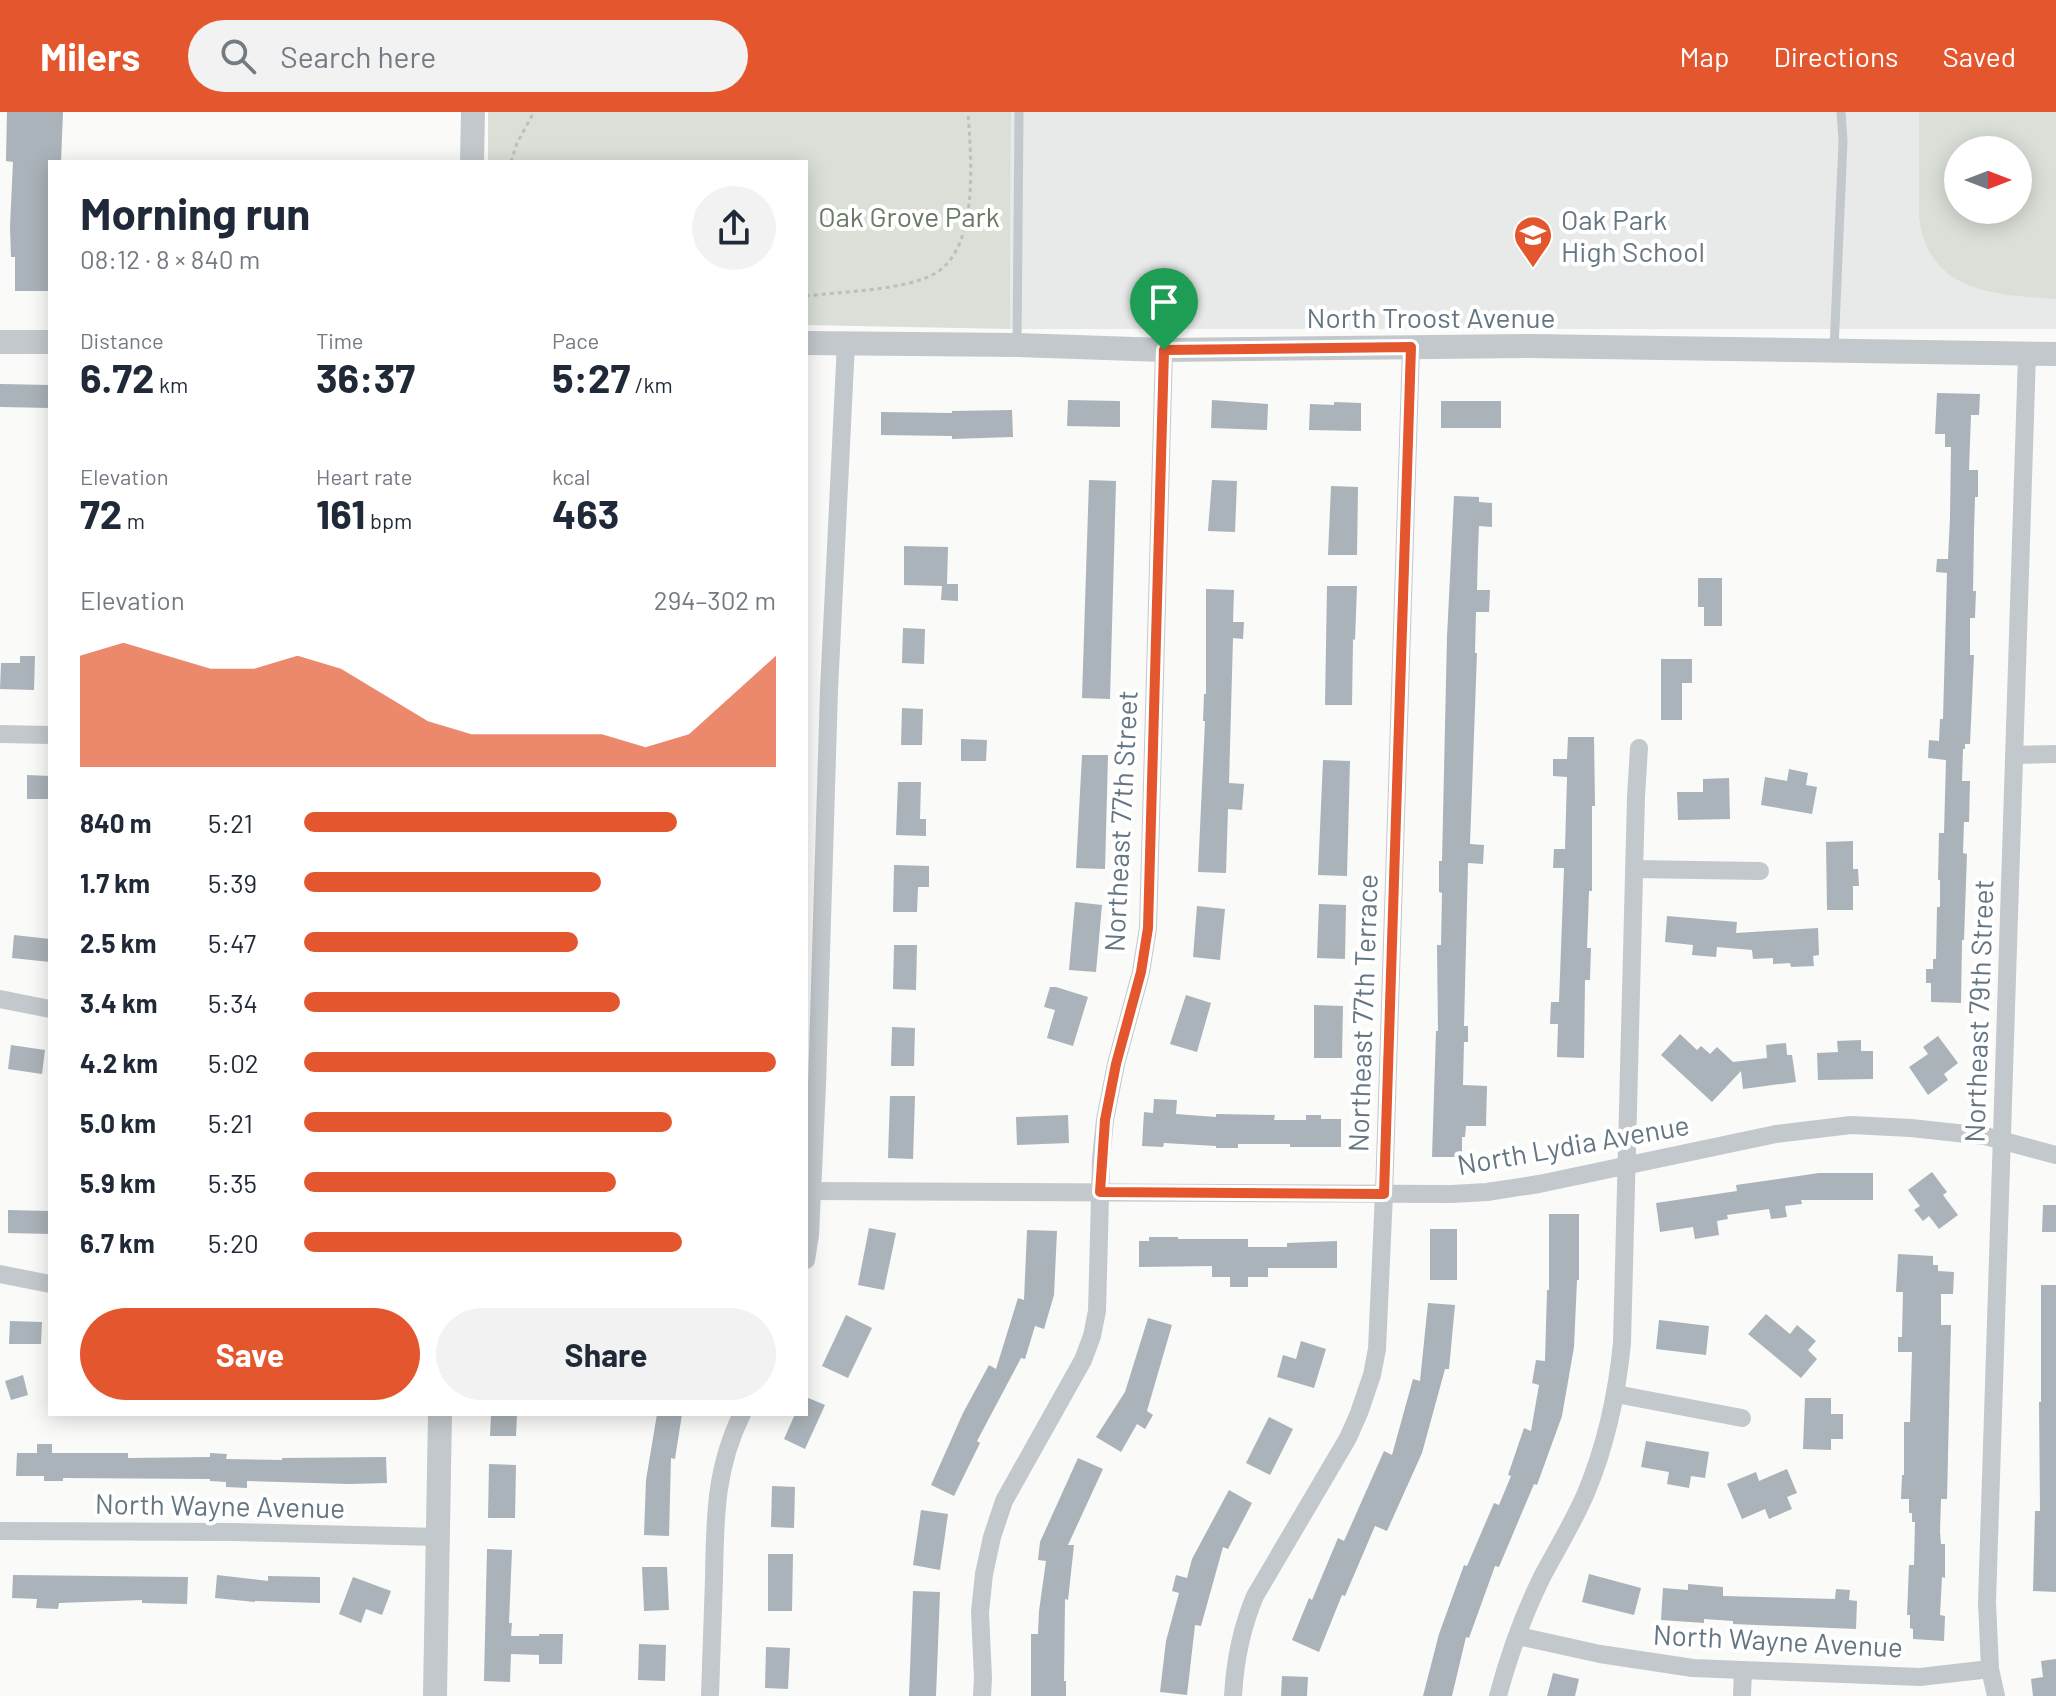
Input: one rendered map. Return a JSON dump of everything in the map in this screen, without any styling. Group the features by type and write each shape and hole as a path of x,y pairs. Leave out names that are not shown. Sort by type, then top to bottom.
{"street":[{"path":"472,160 473,112"},
{"path":"0,342 48,342"},
{"name":"North Troost Avenue","path":"808,343 1164,350 1529,346 2056,354"},
{"path":"808,1248 822,956 829,690 846,343"},
{"name":"Northeast 77th Terrace","path":"1233,1696 1237,1649 1255,1596 1348,1438 1372,1375 1377,1349 1411,347"},
{"name":"Northeast 77th Street","path":"982,1696 980,1612 992,1537 1004,1501 1083,1360 1097,1311 1105,1120 1116,1064 1141,972 1148,928 1164,350"},
{"name":"Northeast 79th Street","path":"1996,1696 1990,1669 1987,1602 2027,354"},
{"path":"0,734 48,735"},
{"path":"1498,1696 1543,1576 1587,1491 1616,1394 1622,1343 1639,748"},
{"path":"2015,755 2056,754"},
{"path":"1634,869 1760,871"},
{"path":"0,999 48,1009"},
{"name":"North Lydia Avenue","path":"809,1191 1487,1192 1776,1134 1851,1125 1985,1136 2056,1155"},
{"path":"0,1274 48,1284"},
{"path":"1616,1394 1742,1418"},
{"path":"435,1696 440,1416"},
{"path":"710,1696 716,1506 722,1467 741,1416"},
{"name":"North Wayne Avenue","path":"0,1531 439,1537"},
{"name":"North Wayne Avenue","path":"1518,1636 1600,1654 1693,1668 1920,1677 1990,1669"},
{"path":"1742,1696 1743,1670"}],"lane":[{"path":"1017,345 1019,112"},
{"path":"1834,350 1843,141 1841,112"}],"path":[{"path":"512,160 534,112"},
{"path":"808,296 903,284 934,274 943,267 967,226 968,112"}],"shaded area":[{"name":"Oak Park High School","path":"1011,112 2056,112 2056,329 1010,329"}],"green space":[{"name":"Oak Grove Park","path":"488,112 1011,112 1010,329 808,325 808,160 488,160"},
{"path":"1919,112 2056,112 2056,299 2011,295 1968,285 1950,275 1936,261 1925,242 1919,217"}],"building":[{"path":"7,112 63,112 61,160 48,160 48,291 15,291 15,257 11,257 10,226 13,162 6,161"},
{"path":"0,384 48,385 48,408 0,407"},
{"path":"1937,393 1980,394 1979,415 1971,415 1969,470 1978,470 1978,497 1975,497 1974,532 1975,618 1970,618 1970,655 1974,655 1970,744 1965,744 1963,749 1962,781 1970,781 1969,822 1964,822 1963,853 1967,854 1961,1003 1931,1002 1931,983 1926,983 1926,969 1933,969 1933,959 1936,959 1937,907 1940,907 1939,833 1944,833 1946,760 1928,758 1929,740 1939,741 1940,719 1943,719 1947,573 1936,572 1937,559 1948,559 1950,518 1951,447 1945,447 1945,434 1935,434"},
{"path":"1068,400 1120,401 1120,427 1067,426"},
{"path":"1212,400 1268,404 1267,430 1211,428"},
{"path":"1441,401 1501,401 1501,428 1441,428"},
{"path":"1334,402 1361,403 1361,431 1309,430 1310,404 1334,405"},
{"path":"1012,410 1013,437 952,439 952,436 881,435 881,412"},
{"path":"1089,480 1116,481 1110,699 1082,698"},
{"path":"1212,480 1237,481 1235,532 1208,531"},
{"path":"1331,486 1358,487 1357,555 1328,555"},
{"path":"1454,496 1479,497 1479,502 1492,503 1492,527 1479,526 1477,590 1490,590 1489,612 1476,612 1470,844 1484,845 1483,864 1468,863 1464,1026 1468,1026 1468,1042 1464,1042 1463,1085 1487,1086 1486,1126 1466,1126 1465,1137 1462,1137 1462,1157 1432,1157 1438,1031 1437,945 1441,945 1439,861 1442,861"},
{"path":"904,546 948,547 947,584 958,584 958,601 941,600 942,586 904,585"},
{"path":"1698,578 1722,578 1722,626 1704,626 1704,607 1698,607"},
{"path":"1327,586 1357,586 1352,705 1325,705"},
{"path":"1206,589 1234,590 1233,622 1244,622 1243,639 1233,638 1229,783 1244,784 1242,810 1228,809 1226,873 1198,872 1206,694"},
{"path":"903,628 925,629 924,664 902,663"},
{"path":"20,656 35,656 34,690 0,689 1,663 20,663"},
{"path":"1661,659 1692,659 1692,683 1682,683 1682,720 1661,720"},
{"path":"902,708 923,709 922,745 901,745"},
{"path":"1568,737 1594,737 1595,806 1592,806 1592,891 1589,891 1587,948 1591,948 1590,980 1585,980 1584,1058 1557,1057 1558,1024 1550,1024 1551,1002 1559,1002 1564,868 1553,868 1554,849 1565,849 1567,777 1553,776 1553,759 1567,759"},
{"path":"961,739 987,740 986,761 961,761"},
{"path":"1082,755 1108,755 1105,869 1076,868"},
{"path":"1323,760 1350,761 1347,876 1318,875"},
{"path":"1789,769 1808,773 1806,785 1817,787 1812,814 1761,805 1765,777 1787,781"},
{"path":"27,775 48,776 48,799 27,799"},
{"path":"1729,778 1730,819 1678,820 1677,792 1703,792 1703,779"},
{"path":"898,782 921,782 920,819 926,819 926,836 896,835"},
{"path":"1853,841 1853,869 1858,869 1859,886 1853,886 1853,910 1827,910 1826,842"},
{"path":"894,865 929,866 929,887 918,887 917,912 893,912"},
{"path":"1075,902 1102,905 1096,972 1069,970"},
{"path":"1319,904 1346,905 1345,959 1317,958"},
{"path":"1197,906 1225,909 1220,960 1193,957"},
{"path":"1667,916 1737,922 1736,933 1818,928 1819,955 1813,956 1814,966 1791,967 1790,963 1773,964 1773,958 1753,959 1752,950 1717,947 1716,957 1692,955 1693,945 1665,942"},
{"path":"14,935 48,939 48,962 12,958"},
{"path":"894,945 917,945 916,990 893,989"},
{"path":"1050,987 1088,997 1073,1046 1047,1038 1055,1010 1044,1007"},
{"path":"1186,995 1211,1003 1197,1052 1170,1044"},
{"path":"1314,1005 1343,1006 1342,1058 1314,1058"},
{"path":"892,1027 915,1028 914,1066 891,1066"},
{"path":"1680,1034 1697,1050 1701,1046 1710,1054 1717,1047 1733,1062 1767,1058 1766,1045 1786,1043 1787,1055 1792,1055 1796,1082 1743,1089 1741,1071 1712,1102 1661,1055"},
{"path":"1938,1036 1958,1063 1944,1074 1948,1080 1928,1095 1909,1067 1928,1054 1923,1047"},
{"path":"1861,1040 1861,1051 1873,1051 1873,1079 1818,1080 1817,1053 1838,1052 1837,1041"},
{"path":"11,1045 45,1050 42,1074 8,1069"},
{"path":"890,1096 915,1096 913,1159 888,1158"},
{"path":"1154,1099 1177,1100 1176,1114 1216,1117 1216,1114 1275,1115 1274,1120 1306,1120 1306,1115 1321,1115 1321,1119 1341,1119 1341,1147 1238,1144 1238,1148 1216,1148 1164,1143 1163,1147 1142,1146 1144,1112 1153,1113"},
{"path":"1068,1115 1069,1143 1017,1145 1016,1117"},
{"path":"1932,1172 1947,1192 1943,1195 1958,1215 1939,1229 1929,1216 1923,1221 1914,1210 1920,1206 1908,1190"},
{"path":"1819,1173 1873,1173 1873,1200 1801,1200 1802,1204 1785,1206 1787,1217 1771,1219 1769,1209 1727,1215 1728,1219 1717,1221 1719,1235 1695,1239 1693,1227 1660,1232 1656,1203 1737,1191 1736,1185"},
{"path":"2043,1205 2056,1205 2056,1232 2042,1232"},
{"path":"8,1210 48,1211 48,1234 8,1233"},
{"path":"1549,1214 1579,1214 1579,1280 1574,1347 1562,1416 1537,1485 1534,1484 1499,1567 1495,1566 1469,1638 1466,1637 1452,1696 1423,1696 1439,1634 1464,1565 1467,1566 1494,1503 1499,1505 1511,1476 1508,1475 1524,1428 1531,1431 1539,1385 1532,1383 1536,1360 1545,1361"},
{"path":"869,1228 896,1233 884,1290 858,1285"},
{"path":"1430,1229 1457,1229 1457,1280 1430,1280"},
{"path":"1027,1230 1057,1231 1054,1295 1044,1329 1035,1326 1025,1359 1021,1358 977,1441 980,1443 954,1496 931,1485 963,1413 989,1365 996,1369 1018,1298 1024,1300"},
{"path":"1149,1237 1248,1239 1248,1247 1287,1247 1287,1243 1337,1241 1337,1268 1268,1268 1268,1277 1248,1277 1248,1287 1230,1287 1230,1277 1212,1277 1212,1266 1139,1267 1139,1241 1149,1241"},
{"path":"1898,1254 1933,1256 1933,1265 1938,1265 1938,1271 1954,1272 1953,1294 1941,1294 1941,1325 1951,1325 1947,1499 1941,1499 1940,1532 1941,1544 1945,1544 1940,1615 1945,1616 1944,1641 1913,1639 1910,1615 1907,1615 1909,1565 1914,1565 1915,1522 1912,1522 1912,1513 1909,1513 1909,1499 1901,1499 1904,1422 1910,1422 1912,1352 1898,1352 1898,1337 1902,1337 1903,1292 1896,1292"},
{"path":"2041,1285 2056,1285 2056,1592 2033,1591 2035,1511 2040,1511"},
{"path":"1428,1303 1455,1305 1449,1369 1445,1369 1422,1453 1387,1531 1375,1526 1319,1652 1292,1640 1338,1538 1344,1541 1384,1451 1392,1455 1413,1379 1420,1381"},
{"path":"1766,1314 1790,1334 1797,1325 1816,1341 1808,1350 1817,1359 1801,1378 1748,1334"},
{"path":"846,1315 872,1328 848,1378 822,1366"},
{"path":"1148,1318 1172,1325 1147,1411 1153,1415 1145,1429 1137,1424 1121,1452 1096,1437 1125,1392"},
{"path":"1659,1320 1709,1326 1706,1355 1656,1349"},
{"path":"10,1321 42,1322 41,1344 9,1344"},
{"path":"1301,1341 1326,1349 1314,1388 1277,1377 1283,1355 1296,1359"},
{"path":"23,1375 28,1395 11,1400 5,1381"},
{"path":"808,1398 825,1405 805,1449 784,1439 794,1416 808,1416"},
{"path":"1805,1398 1831,1398 1831,1414 1843,1414 1843,1439 1831,1439 1831,1450 1803,1449"},
{"path":"491,1416 517,1416 516,1436 490,1436"},
{"path":"657,1416 682,1416 675,1459 671,1458 669,1536 644,1535 646,1480"},
{"path":"1269,1417 1293,1429 1270,1475 1246,1463"},
{"path":"1646,1441 1709,1452 1705,1478 1691,1476 1689,1488 1667,1484 1669,1472 1641,1467"},
{"path":"37,1444 52,1444 52,1453 128,1453 128,1458 210,1457 210,1453 227,1454 226,1459 386,1457 387,1483 247,1481 247,1488 226,1487 226,1482 210,1479 63,1478 63,1481 44,1481 44,1476 16,1476 17,1453 37,1453"},
{"path":"1078,1458 1103,1469 1068,1545 1074,1545 1068,1600 1065,1599 1066,1696 1031,1696 1031,1634 1038,1634 1046,1561 1038,1560 1040,1542"},
{"path":"489,1464 516,1465 515,1518 488,1518"},
{"path":"1787,1469 1797,1493 1787,1497 1792,1509 1769,1519 1765,1509 1742,1519 1727,1484 1756,1472 1759,1481"},
{"path":"772,1486 795,1487 794,1528 771,1527"},
{"path":"1229,1490 1252,1503 1228,1549 1223,1547 1201,1626 1195,1625 1187,1695 1160,1692 1166,1641 1179,1593 1172,1591 1176,1575 1187,1578 1192,1559"},
{"path":"921,1510 948,1514 940,1570 913,1565"},
{"path":"487,1549 512,1550 511,1636 563,1634 562,1664 539,1664 539,1655 511,1654 510,1682 484,1681"},
{"path":"768,1554 793,1554 792,1611 768,1611"},
{"path":"642,1567 667,1567 669,1610 644,1611"},
{"path":"1589,1574 1641,1588 1634,1615 1582,1602"},
{"path":"13,1575 188,1577 187,1604 142,1603 142,1600 59,1603 58,1609 36,1608 37,1599 12,1598"},
{"path":"217,1575 268,1581 268,1576 320,1577 320,1603 215,1598"},
{"path":"353,1577 391,1591 382,1615 366,1609 361,1623 339,1614"},
{"path":"1688,1584 1723,1587 1723,1596 1835,1599 1836,1589 1850,1590 1849,1600 1857,1601 1856,1629 1733,1624 1733,1621 1704,1619 1704,1623 1661,1620 1663,1588 1688,1590"},
{"path":"913,1591 940,1592 936,1696 909,1696"},
{"path":"639,1644 666,1645 665,1681 638,1680"},
{"path":"766,1647 790,1648 788,1689 765,1688"},
{"path":"2056,1659 2056,1696 2033,1696 2031,1679 2043,1677 2041,1661"},
{"path":"1553,1673 1579,1679 1575,1696 1547,1696"},
{"path":"1282,1676 1308,1677 1307,1696 1281,1696"}],"place":[{"name":"Oak Park High School","path":"1533,269"}],"route":[{"path":"1411,347 1384,1194 1100,1192 1105,1120 1116,1064 1141,972 1148,928 1164,350 1411,347"}]}
